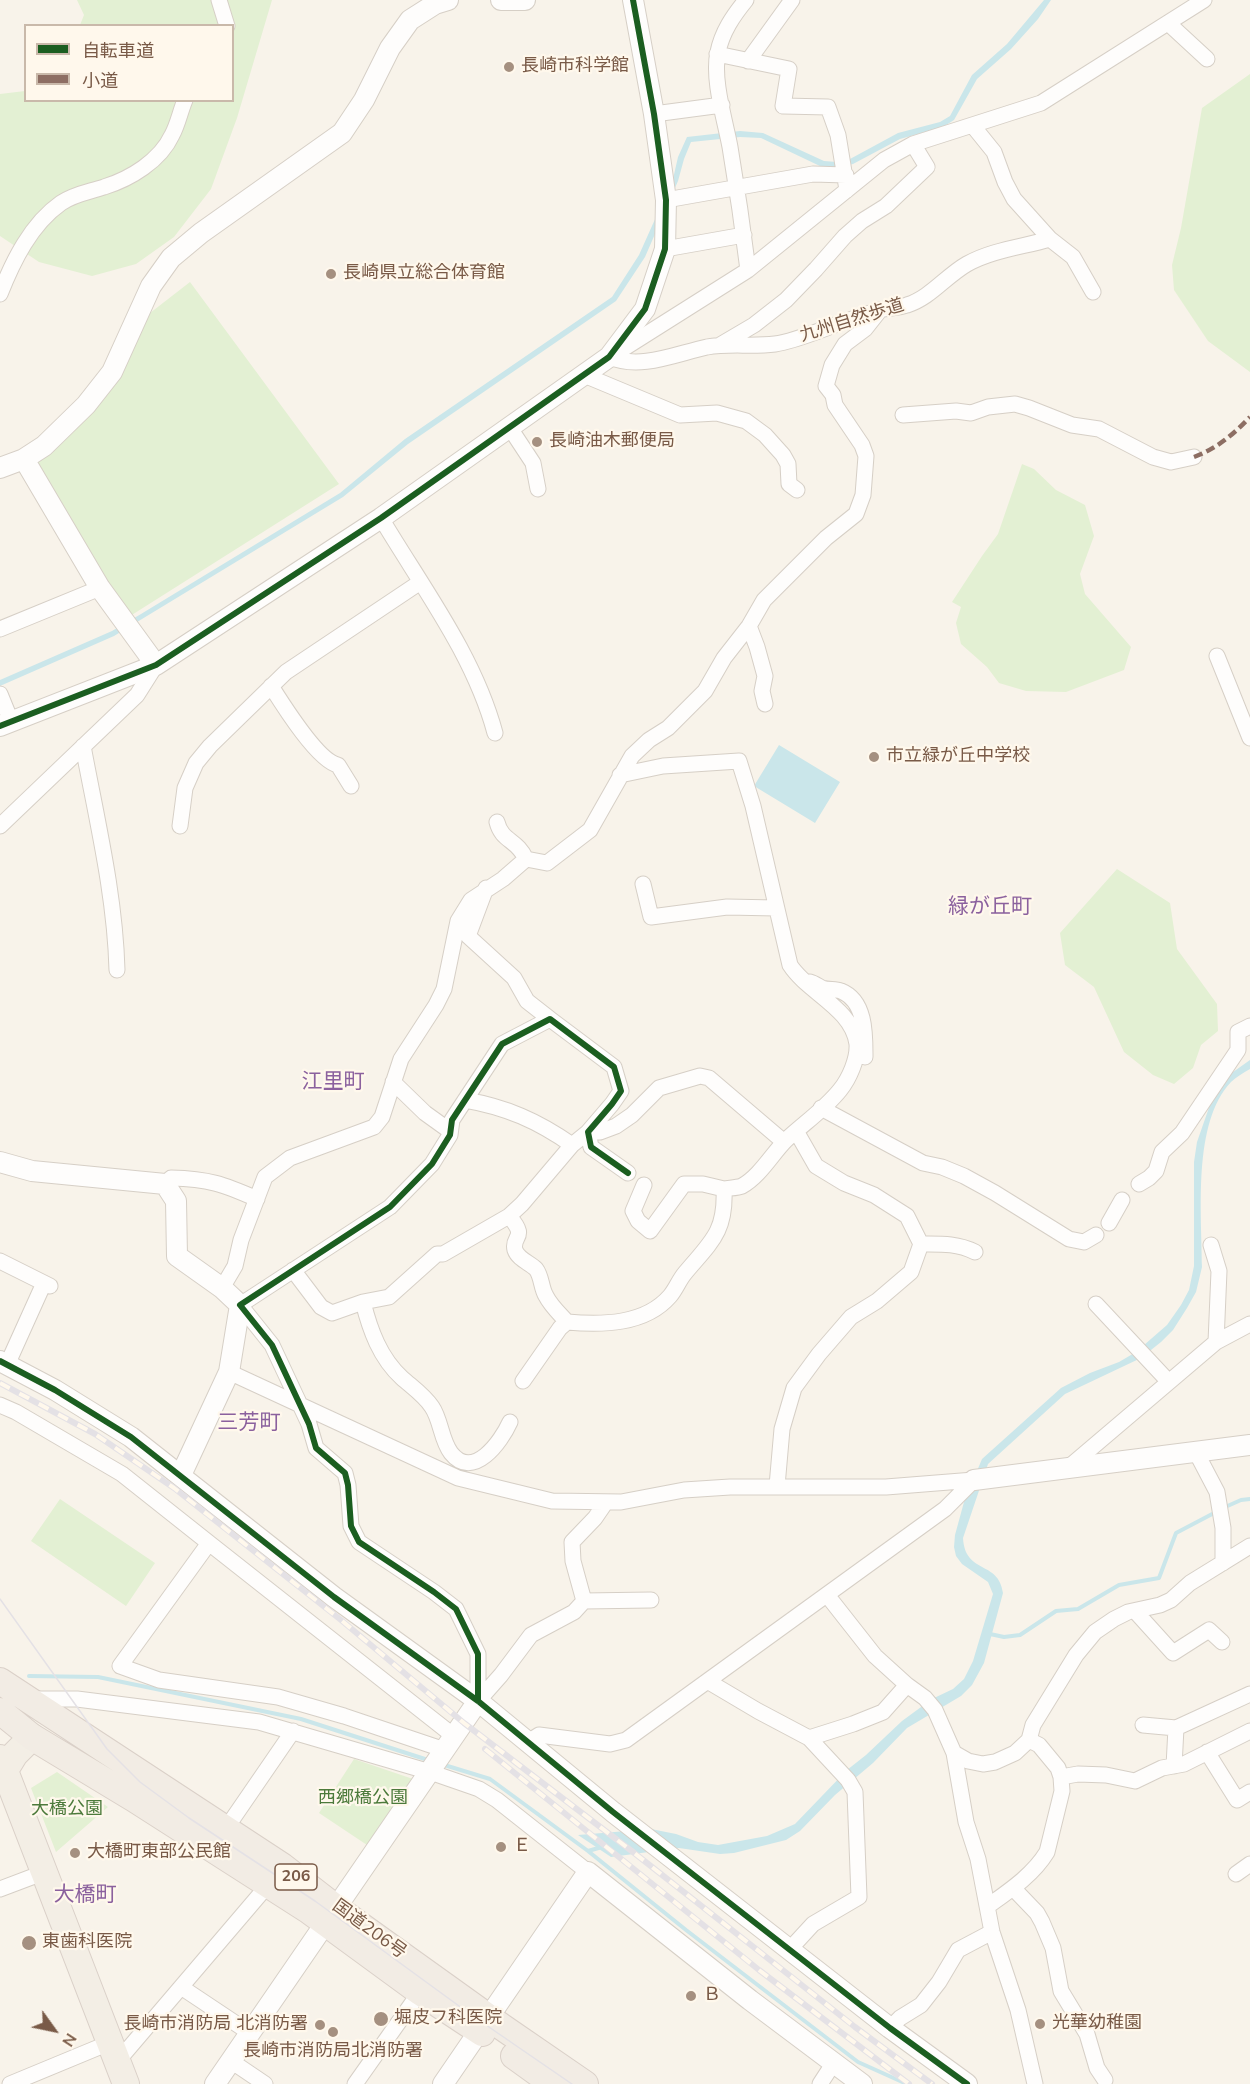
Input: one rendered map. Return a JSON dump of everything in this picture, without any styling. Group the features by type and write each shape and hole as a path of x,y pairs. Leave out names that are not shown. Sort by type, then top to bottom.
{"highway":[{"name":"国道206号","path":"0,1681 88,1740 107,1749 282,1866 331,1915 484,2024 553,2084"},
{"name":"国道206号","path":"0,1711 32,1737 133,1798 268,1885 331,1915 336,1932 420,1992 484,2024 585,2084"}],"main road":[{"path":"32,1737 2,1765 117,2063"}],"street":[{"path":"219,0 226,24"},
{"path":"0,468 24,459 44,446 86,405 112,372 151,286 171,258 201,232 342,133 364,100 387,54 410,20 435,4 448,0"},
{"path":"501,0 525,0"},
{"path":"609,357 645,309 664,249 666,200 654,114 633,0"},
{"path":"746,0 722,37 717,54 722,105 737,188 748,270"},
{"path":"748,61 792,0"},
{"path":"0,694 6,723 156,665 381,518 609,357 748,270 846,182 913,144 1041,104 1204,0"},
{"path":"1168,23 1207,59"},
{"path":"717,54 789,69 783,106 828,107 838,135 846,182"},
{"path":"0,294 7,274 42,221 63,202 79,194 113,184 145,167 171,138 184,102"},
{"path":"654,114 722,105"},
{"path":"973,126 994,152 1014,199 1050,239 1073,257 1093,291"},
{"path":"720,345 754,325 786,300 845,236 862,221 886,206 927,167 913,144"},
{"path":"666,200 813,174 846,182"},
{"path":"664,249 744,235"},
{"name":"九州自然歩道","path":"609,357 622,362 633,362 678,356 686,351 720,345 777,344 880,310 907,305 924,297 968,263 990,253 1050,239"},
{"path":"526,859 547,863 590,830 633,756 649,740 669,728 705,691 724,658 749,626 764,600 826,538 856,514 863,495 866,456 862,445 835,405 833,395 826,386 832,365 845,344 865,328 880,310"},
{"path":"584,375 680,415 717,413 746,421 765,435 783,455 788,464 789,484 797,490"},
{"path":"903,415 956,411 971,413 988,407 1015,404 1072,425 1099,429 1153,457 1171,462 1194,457"},
{"path":"510,428 533,463 538,489"},
{"path":"24,459 100,588 156,665"},
{"path":"381,518 468,663 484,697 495,733"},
{"path":"180,826 185,788 196,763 210,746 286,672 419,583"},
{"path":"0,629 100,588"},
{"path":"749,626 765,676 762,691 765,704"},
{"path":"1217,656 1250,738"},
{"path":"0,826 137,695 156,665"},
{"path":"271,686 301,730 330,763 338,765 351,786"},
{"path":"83,746 109,883 116,933 117,970"},
{"path":"620,775 663,766 739,760 753,806 790,965 798,978 839,1012 850,1025 857,1044 852,1068 840,1090 784,1142 756,1174 741,1187 724,1189 703,1184 684,1184 650,1231 638,1221 633,1211 644,1185"},
{"path":"497,822 500,832 521,848 526,859"},
{"path":"222,1288 235,1266 241,1240 265,1177 290,1158 374,1127 382,1117 401,1059 431,1014 444,989 458,921 471,900 486,888 503,879 526,859"},
{"path":"643,884 651,917 727,907 776,908"},
{"path":"293,1270 321,1307 332,1313 363,1302 389,1297 437,1254 443,1254 509,1216 572,1145 588,1132 621,1091 614,1067 526,1001 514,978 468,936 486,888"},
{"path":"798,978 823,988 840,991 852,998 859,1008 865,1033 865,1059"},
{"path":"181,1475 229,1372 240,1305 390,1208 432,1164 444,1146 452,1120 502,1044 550,1019"},
{"path":"1139,1184 1156,1171 1162,1152 1182,1134 1238,1050 1238,1032 1250,1026"},
{"path":"588,1132 600,1132 616,1126 659,1088 700,1076 709,1078 727,1091 784,1142"},
{"path":"393,1082 425,1113 450,1131"},
{"path":"465,1100 493,1105 525,1117 551,1130 572,1145"},
{"path":"821,1108 923,1163 942,1167 984,1187 1069,1239 1084,1242 1096,1235"},
{"path":"777,1485 782,1429 794,1388 851,1317 878,1301 911,1272 921,1244 907,1216 874,1196 843,1183 816,1166 796,1131"},
{"path":"588,1132 591,1147 628,1173"},
{"path":"0,1162 32,1172 165,1184"},
{"path":"165,1184 171,1178 199,1179 224,1184 257,1199"},
{"path":"165,1184 176,1201 177,1256 222,1288 240,1305 272,1345 309,1424 316,1448 345,1473 351,1526 358,1542 456,1609 478,1654 478,1701"},
{"path":"523,1381 560,1328 567,1322 621,1322 652,1311 662,1304 707,1248 716,1233 724,1213 724,1189"},
{"path":"1109,1223 1122,1200"},
{"path":"509,1216 520,1236 515,1248 518,1254 536,1270 545,1295 567,1322"},
{"path":"921,1244 952,1244 975,1252"},
{"path":"1211,1245 1219,1272 1216,1342"},
{"path":"0,1261 47,1284 4,1363 55,1390 131,1437 334,1597 478,1701 613,1812 890,2028 967,2084"},
{"path":"363,1302 378,1347 400,1377 431,1405 438,1417 451,1453 459,1460 466,1464 475,1463 486,1455 498,1444 510,1422"},
{"path":"1096,1304 1169,1382"},
{"path":"1069,1467 1216,1342 1250,1324"},
{"path":"229,1372 458,1478 552,1501 621,1502 684,1490 777,1485 886,1486 974,1480 1250,1446"},
{"path":"0,1405 122,1474 209,1544 441,1757 479,1789 497,1800 833,2064 862,2084"},
{"path":"1196,1452 1217,1492 1223,1528 1223,1563"},
{"path":"528,1742 539,1735 610,1744 626,1740 945,1509 974,1480"},
{"path":"584,1601 573,1561 572,1542 595,1518 606,1502"},
{"path":"209,1544 120,1666 159,1680 278,1697 344,1716 441,1757"},
{"path":"954,1753 968,1761 983,1764 1015,1754 1029,1740 1033,1725 1076,1655 1095,1632 1114,1618 1171,1600 1190,1583 1250,1546"},
{"path":"827,1595 875,1656 925,1698 935,1710 954,1753 966,1822 978,1859 992,1932 1018,2010 1035,2084"},
{"path":"215,2084 478,1701 531,1635 574,1612 584,1601 651,1600"},
{"path":"1135,1611 1173,1653 1209,1630 1222,1642"},
{"path":"709,1682 809,1737 848,1780 855,1792 859,1897 813,1924 790,1949"},
{"path":"809,1737 883,1712 907,1685"},
{"path":"1143,1725 1176,1728 1250,1694"},
{"path":"25,1698 77,1699 259,1722 293,1731 441,1757"},
{"path":"1174,1766 1176,1728"},
{"path":"225,1830 293,1731"},
{"path":"1060,1776 1106,1775 1135,1781 1162,1768 1184,1764 1250,1731"},
{"path":"988,1906 1013,1888 1041,1861 1047,1852 1062,1791 1060,1776 1058,1768 1039,1745 1029,1740"},
{"path":"1207,1752 1237,1800 1250,1792"},
{"path":"1236,1874 1250,1864"},
{"path":"0,1889 45,1872"},
{"path":"443,2084 588,1872"},
{"path":"10,2084 117,2063 268,1885"},
{"path":"1013,1888 1037,1912 1042,1922 1053,1948 1061,1991 1087,2034 1097,2068 1105,2080"},
{"path":"890,2028 900,2018 921,2005 939,1982 958,1950 992,1932"},
{"path":"181,1987 250,2033"},
{"path":"355,2084 420,1992"},
{"path":"231,2061 265,2084"},
{"path":"820,2084 833,2064"}],"green space":[{"path":"77,0 272,0 237,118 211,189 174,237 136,264 92,276 39,262 0,236 0,94 24,91 24,102 234,102 234,24 80,24 84,15"},
{"path":"1250,74 1250,372 1208,341 1174,290 1172,265 1181,228 1202,108"},
{"path":"190,282 339,484 127,618 29,460 80,420 141,320"},
{"path":"1022,464 1034,469 1056,490 1085,505 1094,536 1080,574 1085,594 1131,647 1124,670 1066,692 1026,691 999,683 987,667 961,644 956,623 961,607 952,602 998,534"},
{"path":"1117,869 1170,903 1177,949 1217,1004 1218,1031 1201,1045 1193,1068 1174,1084 1153,1075 1124,1052 1094,987 1065,965 1060,933"},
{"path":"60,1499 155,1563 126,1606 31,1541"},
{"name":"西郷橋公園","path":"354,1759 413,1779 367,1845 319,1813"},
{"name":"大橋公園","path":"57,1772 108,1807 56,1852 31,1788"}],"water":[{"path":"1044,0 1051,0 1038,19 1011,49 977,79 954,120 943,127 900,139 853,164 838,168 822,167 761,138 740,137 691,142 678,181 645,257 616,301 408,444 343,497 114,636 0,686 0,680 112,631 340,493 405,439 612,297 639,255 673,179 678,157 687,137 740,131 763,133 824,161 837,162 850,159 898,133 940,122 950,116 972,75 1007,44"},
{"path":"779,745 840,782 815,823 754,786"},
{"path":"1250,1060 1250,1069 1231,1082 1219,1100 1210,1121 1202,1170 1202,1267 1196,1292 1173,1330 1141,1358 1065,1394 988,1464 963,1538 965,1550 970,1558 995,1576 1003,1593 984,1663 972,1685 961,1696 907,1728 800,1831 786,1840 734,1853 720,1854 679,1848 611,1857 578,1835 651,1829 718,1845 767,1836 795,1824 847,1770 902,1721 932,1699 953,1689 964,1679 973,1661 993,1594 988,1582 962,1564 956,1556 954,1547 964,1502 982,1459 1061,1388 1136,1352 1167,1325 1181,1305 1189,1290 1194,1266 1194,1162 1197,1142 1212,1099 1226,1077"}],"waterway":[{"path":"1223,1508 1241,1500 1250,1499"},
{"path":"990,1634 1004,1637 1020,1635 1056,1611 1078,1609 1119,1585 1159,1578 1176,1533 1216,1512"},
{"path":"29,1676 98,1677 301,1719 431,1761"},
{"path":"441,1764 490,1779 588,1851 686,1930 858,2062 907,2084"},
{"path":"588,1851 602,1847"}],"tram line":[{"path":"0,1599 107,1749 140,1782 189,1818 315,1901 470,2014 572,2084"}],"railway":[{"path":"0,1383 95,1434 174,1488 341,1620 464,1723 633,1852 855,2027 932,2084"},
{"path":"485,1749 759,1970 909,2084"}],"marked path":[{"path":"1194,457 1210,450 1250,417"}],"cycle path":[{"path":"0,726 156,665 381,518 609,357 645,309 665,249 666,200 654,114 633,0"},
{"path":"478,1701 478,1654 456,1609 359,1542 351,1526 345,1473 316,1448 309,1424 272,1345 240,1305 390,1207 432,1164 450,1135 452,1120 502,1044 550,1019 614,1067 621,1091 588,1132 591,1147 628,1173"},
{"path":"0,1361 55,1390 131,1437 334,1597 478,1701 613,1812 890,2028 967,2084"}],"place":[{"name":"長崎市科学館","path":"509,67"},
{"name":"長崎県立総合体育館","path":"331,274"},
{"name":"長崎油木郵便局","path":"537,442"},
{"name":"市立緑が丘中学校","path":"874,757"},
{"name":"Ｅ","path":"501,1847"},
{"name":"大橋町東部公民館","path":"75,1853"},
{"name":"東歯科医院","path":"29,1943"},
{"name":"Ｂ","path":"691,1996"},
{"name":"堀皮フ科医院","path":"381,2019"},
{"name":"光華幼稚園","path":"1040,2024"},
{"name":"長崎市消防局 北消防署","path":"320,2025"},
{"name":"長崎市消防局北消防署","path":"333,2032"}],"district":[{"name":"緑が丘町","path":"990,908"},
{"name":"江里町","path":"333,1083"},
{"name":"三芳町","path":"249,1424"},
{"name":"大橋町","path":"85,1896"}]}
